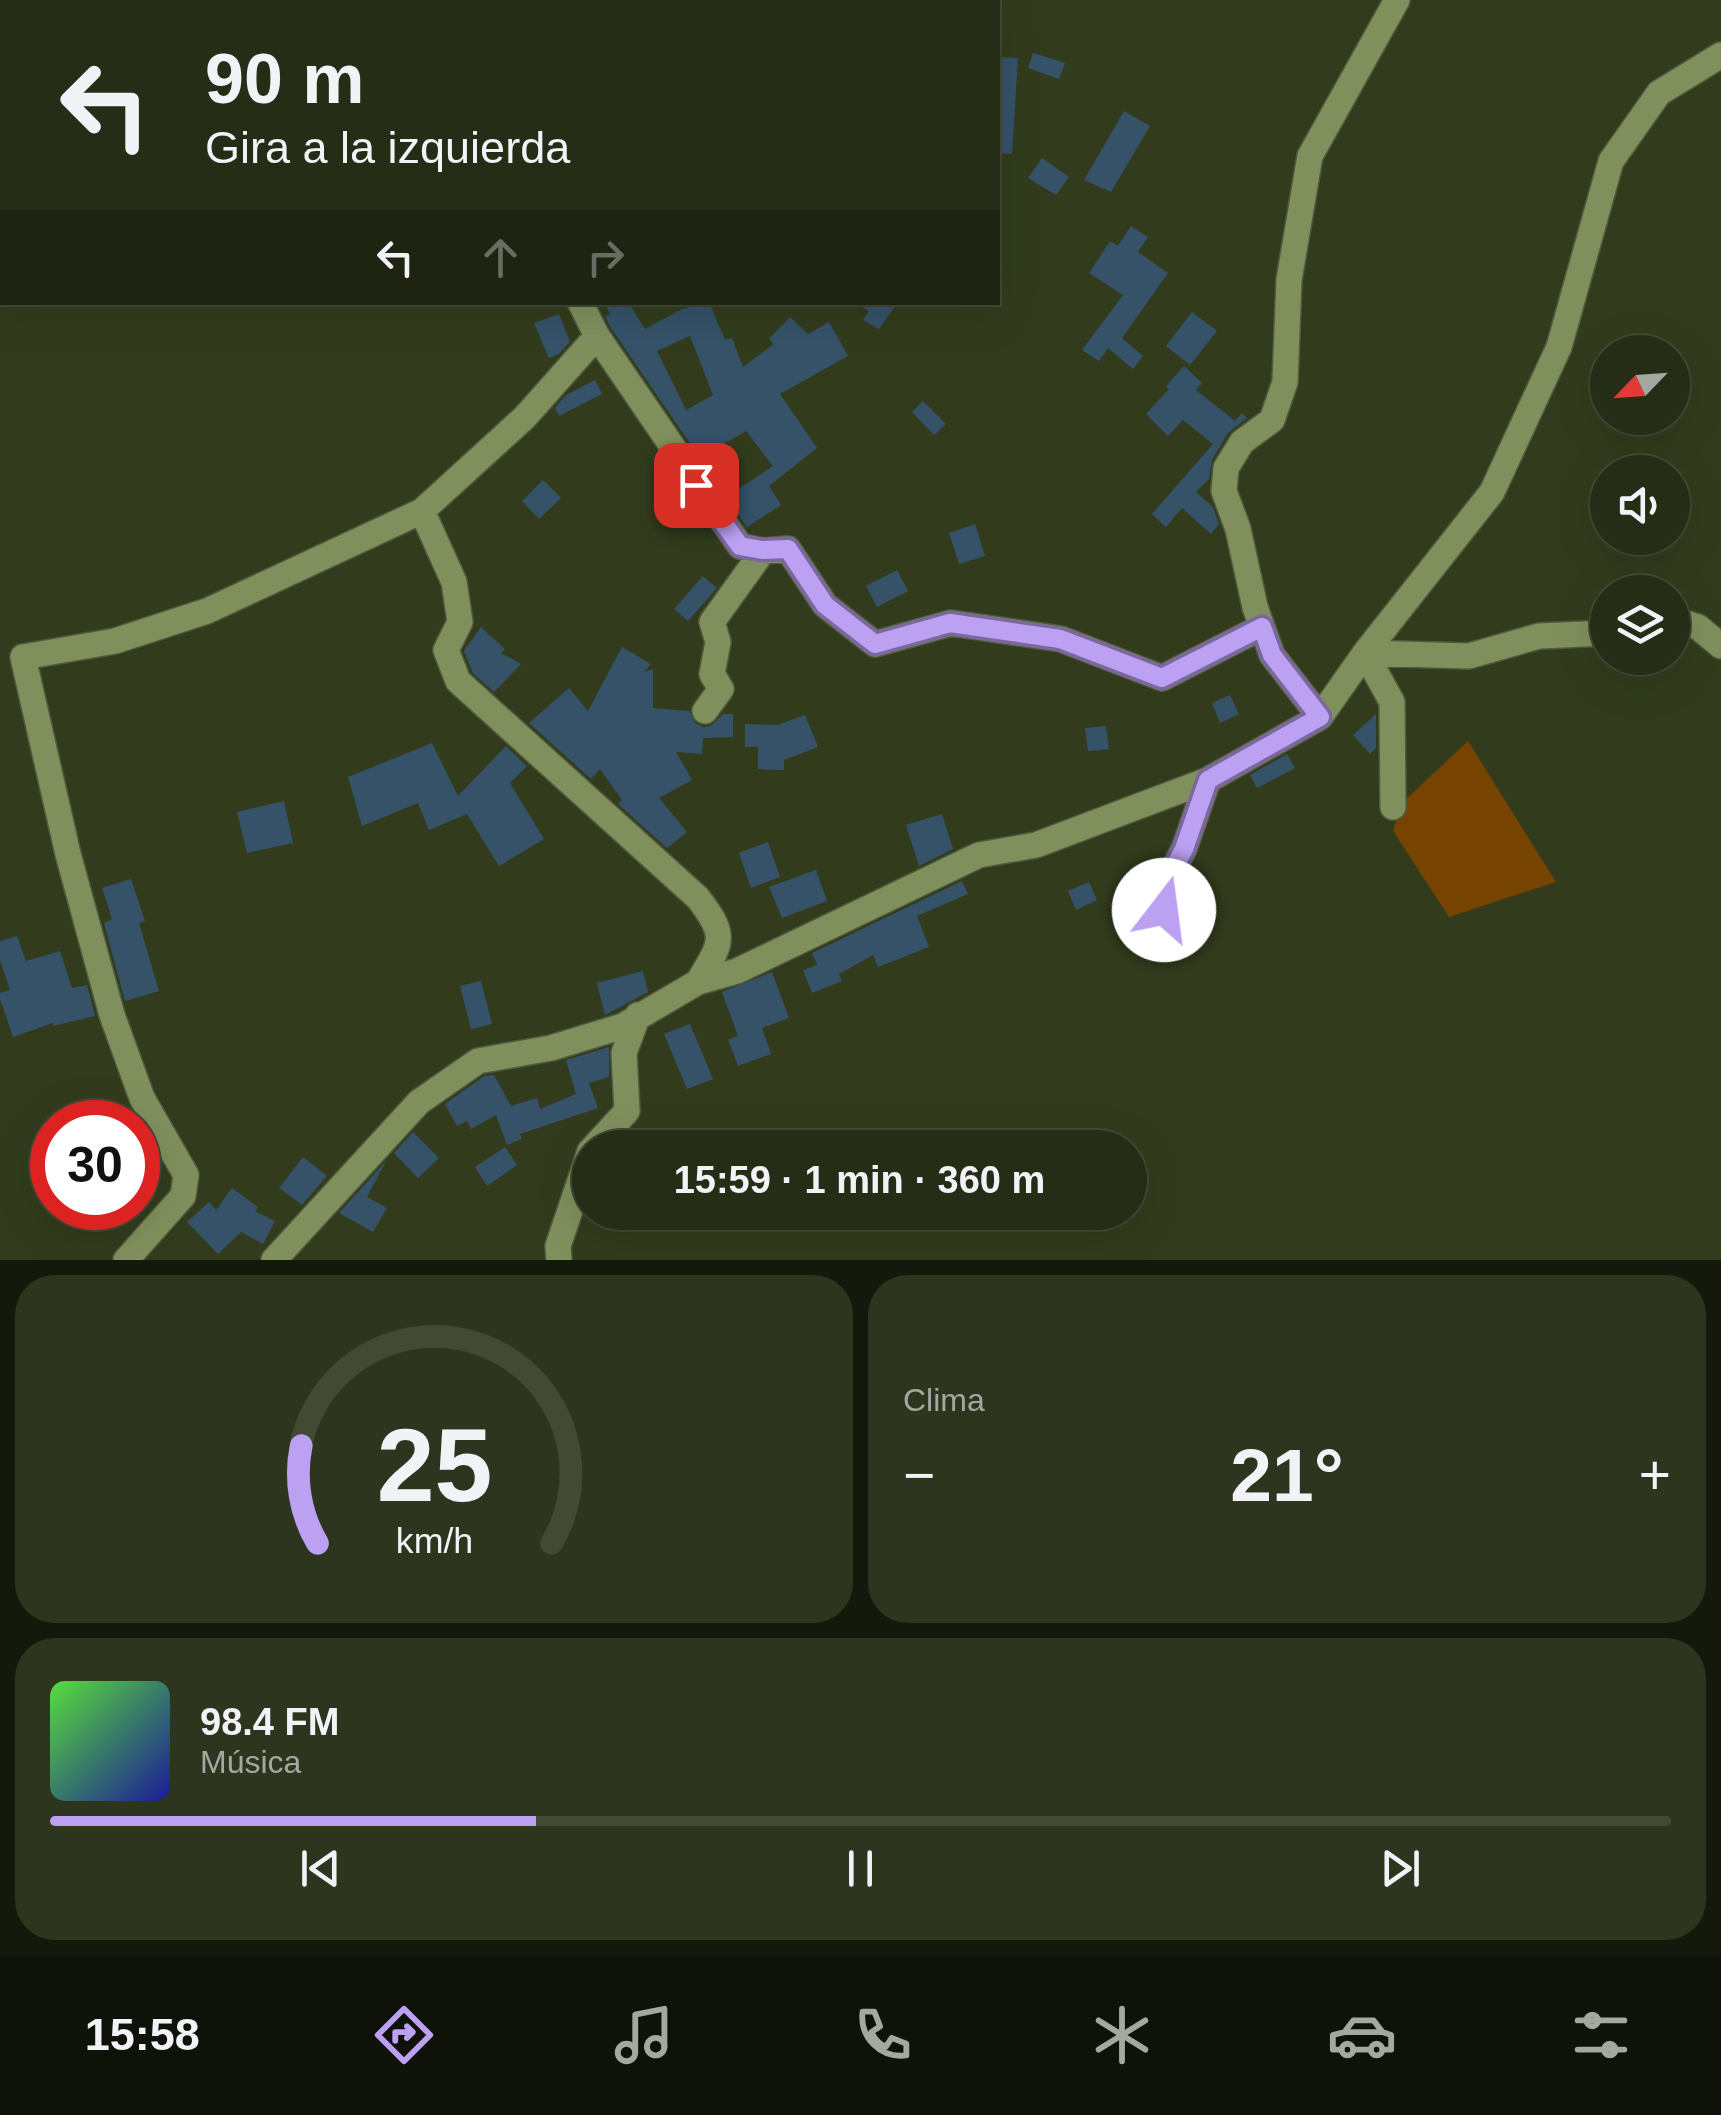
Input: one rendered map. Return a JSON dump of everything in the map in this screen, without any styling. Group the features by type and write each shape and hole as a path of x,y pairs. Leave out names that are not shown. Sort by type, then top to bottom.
{"street":[{"path":"1320,717 1272,655 1224,491 1226,468 1242,442 1272,420 1285,382 1290,280 1310,156 1397,0"},
{"path":"274,1260 419,1102 478,1061 550,1048 623,1026 698,982 736,972 980,855 1036,845 1208,780 1320,717 1365,653 1492,492 1559,347 1611,161 1660,93 1721,56"},
{"path":"581,305 596,336 740,546 788,549 825,605 875,644 950,623 1060,639 1162,678 1262,627"},
{"path":"126,1260 183,1196 186,1175 142,1098 112,1015 68,854 24,657 115,641 207,611 422,511 525,417 596,336"},
{"path":"422,511 454,582 460,622 446,650 458,680 698,898 719,926 720,945 698,982"},
{"path":"705,711 721,688 712,674 718,642 712,622 762,550"},
{"path":"1690,625 1721,646"},
{"path":"1365,653 1469,656 1539,636 1590,635"},
{"path":"1365,653 1392,702 1393,806"},
{"path":"1166,930 1162,890 1184,849 1208,780"},
{"path":"610,1130 627,1111 624,1053 638,1015"},
{"path":"560,1260 563,1231 572,1206"}],"shaded area":[{"path":"1468,741 1556,882 1449,917 1393,831 1401,804"}],"building":[{"path":"1033,53 1065,63 1059,79 1028,68"},
{"path":"1000,57 1018,58 1012,154 1000,153"},
{"path":"1124,111 1150,126 1111,192 1084,180"},
{"path":"1042,158 1069,177 1056,195 1028,178"},
{"path":"1131,226 1148,237 1138,252 1168,273 1122,338 1143,356 1133,369 1108,348 1099,361 1082,350 1123,295 1089,273 1110,241 1118,246"},
{"path":"606,305 630,305 645,329 682,309 710,305 725,340 732,338 743,367 774,344 769,339 790,317 808,334 829,322 848,356 780,394 817,448 769,486 781,505 747,527 726,497 773,466 746,431 700,458 605,317 610,314","holes":["690,336 713,395 686,410 657,351"]},
{"path":"858,305 896,305 879,329 863,320 869,311"},
{"path":"1192,312 1217,331 1190,365 1166,346"},
{"path":"559,314 570,342 549,358 534,323"},
{"path":"1184,366 1202,383 1196,390 1235,421 1242,413 1247,418 1228,433 1212,460 1209,479 1196,492 1213,507 1219,524 1211,534 1182,508 1166,527 1152,514 1213,444 1183,420 1168,436 1146,414"},
{"path":"595,380 602,394 559,416 555,408 566,395"},
{"path":"923,401 946,424 934,435 912,412"},
{"path":"543,480 561,498 539,519 522,501"},
{"path":"975,524 985,556 959,564 949,533"},
{"path":"897,570 908,591 877,607 866,586"},
{"path":"703,576 717,588 688,621 674,609"},
{"path":"481,627 505,649 501,653 521,664 494,692 473,673 464,651"},
{"path":"622,647 651,664 644,672 653,669 653,708 689,711 695,723 704,727 723,714 733,714 733,737 703,738 702,754 676,752 692,780 659,798 687,832 667,848 618,804 622,800 600,769 591,779 529,723 569,688 588,711"},
{"path":"1230,695 1239,714 1220,723 1212,703"},
{"path":"1376,714 1376,748 1370,754 1353,735"},
{"path":"805,715 818,747 784,760 784,770 758,769 758,747 745,747 745,724 778,725"},
{"path":"1106,726 1109,749 1088,751 1085,728"},
{"path":"432,743 458,796 506,746 527,766 510,783 544,839 499,866 467,814 429,830 418,803 362,826 348,777"},
{"path":"1287,754 1295,768 1257,788 1250,775"},
{"path":"284,801 293,843 247,853 237,812"},
{"path":"942,814 953,849 919,866 906,825"},
{"path":"768,842 780,877 751,888 739,853"},
{"path":"816,870 827,901 782,918 769,887"},
{"path":"131,879 145,921 139,923 159,991 125,1001 104,923 112,919 102,888"},
{"path":"962,881 968,894 917,916 929,947 878,967 873,955 839,974 842,981 812,993 803,970 817,965 812,953"},
{"path":"1089,882 1097,900 1076,910 1068,891"},
{"path":"17,936 26,961 60,951 72,988 87,985 95,1016 53,1023 13,1037 0,999 0,993 10,990 0,960 0,941"},
{"path":"643,971 648,992 605,1015 597,983"},
{"path":"772,972 789,1018 762,1028 771,1054 738,1066 728,1040 738,1036 722,992"},
{"path":"481,981 492,1024 471,1029 460,986"},
{"path":"690,1024 713,1079 687,1089 664,1034"},
{"path":"609,1047 609,1077 589,1083 598,1108 520,1134 522,1139 507,1145 496,1115 471,1129 467,1121 457,1126 445,1104 484,1076 494,1075 511,1106 537,1098 540,1109 576,1094 566,1060"},
{"path":"413,1132 439,1158 418,1178 394,1153"},
{"path":"505,1147 517,1165 487,1186 475,1167"},
{"path":"303,1157 327,1176 302,1205 279,1188"},
{"path":"386,1161 367,1197 387,1208 373,1232 339,1213"},
{"path":"232,1188 258,1207 255,1211 275,1221 263,1244 241,1232 218,1254 187,1222 209,1202 216,1210"}],"route":[{"path":"696,485 740,546 788,549 825,605 875,644 950,623 1060,639 1162,678 1262,627 1272,655 1320,717 1208,780 1184,849 1162,890 1164,910"}]}
